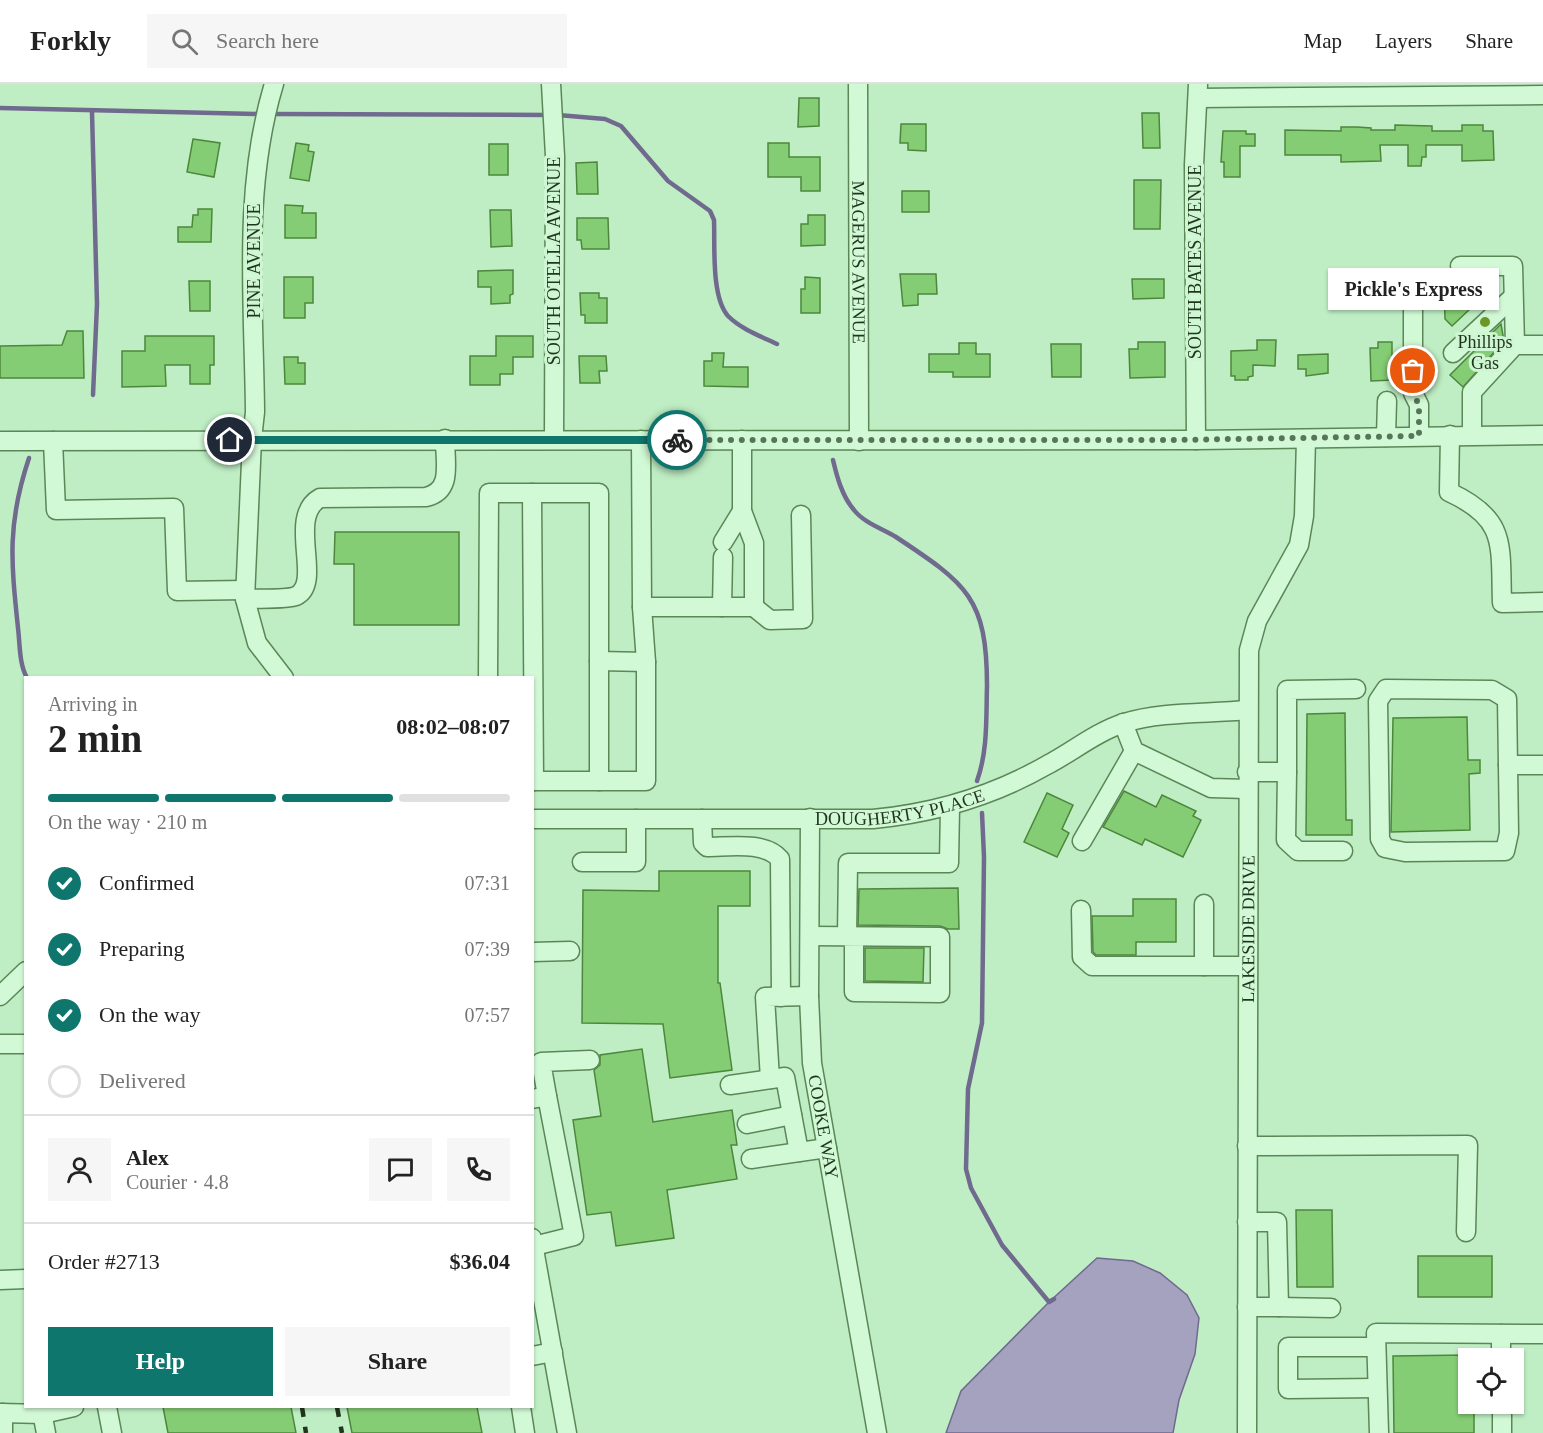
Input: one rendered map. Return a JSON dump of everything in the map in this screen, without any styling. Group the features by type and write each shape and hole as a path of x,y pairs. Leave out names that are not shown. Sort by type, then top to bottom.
{"street":[{"name":"PINE AVENUE","path":"252,439 255,412 254,198 263,125 274,84"},
{"name":"SOUTH OTELLA AVENUE","path":"551,84 554,439"},
{"name":"MAGERUS AVENUE","path":"858,84 859,441"},
{"path":"1198,91 1543,95"},
{"name":"SOUTH BATES AVENUE","path":"1196,440 1194,165 1198,91"},
{"path":"1460,266 1513,266 1515,345 1472,392 1472,435"},
{"path":"1413,283 1413,393 1419,405 1419,436"},
{"path":"1453,353 1513,297"},
{"path":"1515,345 1543,345"},
{"path":"1386,437 1387,401"},
{"path":"1449,435 1449,492 1474,503 1496,527 1502,603 1543,602"},
{"path":"0,441 1196,440 1543,435"},
{"path":"252,439 245,595 257,643 282,676"},
{"path":"53,441 56,510 174,508 177,591 296,596 303,590 306,579 306,515 310,504 320,498 426,497 438,494 444,487 445,439"},
{"name":"LAKESIDE DRIVE","path":"1247,1433 1247,710 1249,650 1257,621 1299,545 1304,516 1306,439"},
{"path":"534,781 646,781 641,440"},
{"path":"742,440 742,511 754,543 754,607"},
{"path":"488,676 489,493 599,493 599,781"},
{"path":"532,493 533,676"},
{"path":"722,607 723,550 742,511"},
{"path":"642,607 754,607 770,620 803,620 801,515"},
{"path":"599,661 646,662"},
{"path":"1343,851 1298,851 1287,840 1287,690 1356,689"},
{"path":"1386,689 1492,690 1507,699 1508,765 1509,833 1505,851 1405,852 1385,848 1380,839 1378,701 1386,689"},
{"name":"DOUGHERTY PLACE","path":"534,819 873,819 915,815 950,807 990,793 1047,766 1123,723 1155,717 1247,710"},
{"path":"1123,723 1134,751 1211,788 1287,772"},
{"path":"1082,841 1134,751"},
{"path":"1508,765 1543,765"},
{"path":"781,942 851,936 940,937 940,993 854,992 851,936 848,862 949,862 950,807"},
{"name":"COOKE WAY","path":"810,818 809,996 812,1062 877,1433"},
{"path":"582,862 636,862 636,819"},
{"path":"702,819 703,843 707,847 763,848 773,850 780,859 781,997"},
{"path":"1204,904 1204,966"},
{"path":"1081,910 1082,957 1092,966 1247,966"},
{"path":"534,952 570,951"},
{"path":"0,996 24,973"},
{"path":"770,1079 765,997 809,996"},
{"path":"0,1044 24,1044"},
{"path":"534,1242 574,1236 540,1097 541,1062 590,1060"},
{"path":"730,1085 784,1077 799,1152"},
{"path":"747,1124 792,1115"},
{"path":"1247,1146 1468,1145 1466,1232"},
{"path":"751,1159 827,1148"},
{"path":"1247,1222 1277,1222 1279,1307"},
{"path":"534,1248 567,1433"},
{"path":"0,1280 24,1279"},
{"path":"1247,1307 1331,1308"},
{"path":"1379,1433 1376,1333 1543,1334"},
{"path":"1501,1334 1501,1348"},
{"path":"1377,1347 1288,1347 1288,1389 1377,1388"},
{"path":"534,1356 553,1352"},
{"path":"3,1433 2,1413 63,1408"},
{"path":"107,1408 112,1433"},
{"path":"521,1408 525,1433"},
{"path":"42,1410 46,1433"},
{"path":"1502,1414 1502,1433"}],"shaded area":[{"path":"1097,1258 1133,1261 1160,1273 1187,1295 1199,1318 1195,1354 1179,1400 1173,1433 946,1433 961,1391 1049,1302"}],"building":[{"path":"799,98 819,98 819,126 798,127"},
{"path":"1142,113 1159,113 1160,148 1143,148"},
{"path":"901,124 926,124 926,151 908,150 908,143 900,143"},
{"path":"1395,125 1432,126 1432,131 1462,131 1462,125 1483,125 1483,131 1493,131 1494,160 1462,161 1462,145 1426,145 1426,157 1422,157 1421,166 1408,166 1408,145 1380,145 1381,161 1341,162 1341,155 1285,155 1285,130 1341,131 1341,127 1357,127 1371,128 1371,130 1395,130"},
{"path":"1223,131 1246,131 1246,134 1255,134 1255,146 1240,146 1240,177 1224,177 1224,162 1221,162"},
{"path":"193,139 220,143 214,177 187,172"},
{"path":"296,143 309,145 308,151 314,152 309,181 290,178"},
{"path":"768,143 789,143 789,157 820,157 820,191 801,191 801,177 768,177"},
{"path":"489,144 508,144 508,175 489,175"},
{"path":"597,162 598,194 577,194 576,163"},
{"path":"1134,180 1161,180 1160,229 1134,229"},
{"path":"902,191 929,191 929,212 902,212"},
{"path":"285,205 303,206 302,213 316,213 316,238 285,238"},
{"path":"198,209 212,209 211,242 178,242 178,227 192,227 193,215 198,215"},
{"path":"490,210 511,210 512,246 491,247"},
{"path":"808,215 825,215 825,245 801,246 801,224 808,224"},
{"path":"577,218 608,218 609,249 582,249 581,240 577,240"},
{"path":"513,270 513,294 510,295 510,303 491,304 491,287 478,287 478,271"},
{"path":"900,274 936,274 937,294 918,294 918,305 903,306"},
{"path":"284,277 313,277 313,303 305,303 305,318 284,318"},
{"path":"805,277 820,278 820,313 801,313 801,289 805,289"},
{"path":"1132,279 1164,279 1164,298 1133,299"},
{"path":"189,281 210,281 210,311 190,311"},
{"path":"1444,283 1471,308 1452,326 1445,319"},
{"path":"580,293 599,293 599,298 607,298 607,323 585,323 585,315 581,315"},
{"path":"1501,324 1504,341 1463,387 1450,375"},
{"path":"67,331 83,331 84,378 0,378 0,346 62,345"},
{"path":"145,336 214,336 214,365 210,365 210,384 190,384 190,365 165,365 166,386 122,387 122,351 145,351"},
{"path":"496,336 533,336 533,357 513,357 513,374 500,374 500,385 470,385 470,356 496,356"},
{"path":"1257,340 1276,340 1275,366 1253,365 1253,376 1248,377 1248,380 1235,380 1235,376 1231,376 1231,351 1257,350"},
{"path":"1138,342 1165,342 1165,377 1130,378 1129,349 1138,349"},
{"path":"1378,342 1392,342 1392,380 1371,381 1370,348 1378,348"},
{"path":"959,343 976,343 976,354 990,354 990,377 953,377 953,372 929,372 929,354 959,354"},
{"path":"1051,344 1081,344 1081,377 1052,377"},
{"path":"712,353 724,353 723,367 748,367 748,387 704,386 704,361 712,361"},
{"path":"1328,354 1328,373 1306,376 1306,369 1298,369 1298,355"},
{"path":"579,356 606,356 607,371 599,371 600,383 580,383"},
{"path":"284,357 298,357 298,363 305,363 305,384 285,384"},
{"path":"335,532 459,532 459,625 354,625 354,564 334,564"},
{"path":"1345,713 1346,820 1352,820 1352,835 1306,835 1307,714"},
{"path":"1467,717 1468,760 1480,760 1480,773 1469,774 1470,830 1391,832 1393,718"},
{"path":"1124,791 1156,807 1162,795 1196,811 1193,816 1201,820 1183,857 1145,839 1142,845 1103,827"},
{"path":"1047,793 1073,805 1062,829 1069,833 1057,857 1024,842"},
{"path":"659,871 750,871 750,906 718,906 718,983 720,983 732,1070 670,1078 663,1024 582,1023 583,890 659,891"},
{"path":"958,888 959,929 940,926 858,925 859,889"},
{"path":"1133,899 1176,899 1176,942 1136,942 1136,955 1096,955 1093,952 1092,916 1133,916"},
{"path":"865,948 924,948 923,982 865,981"},
{"path":"642,1049 653,1122 732,1110 737,1145 731,1145 737,1179 667,1190 674,1238 616,1246 611,1212 587,1215 573,1120 601,1116 594,1070 600,1065 600,1055"},
{"path":"1296,1210 1332,1210 1333,1287 1297,1287"},
{"path":"1418,1256 1492,1256 1492,1297 1418,1297"},
{"path":"1458,1355 1458,1414 1474,1414 1474,1433 1394,1433 1393,1356"},
{"path":"163,1408 291,1408 296,1433 168,1433"},
{"path":"347,1408 477,1408 482,1433 352,1433"}],"waterway":[{"path":"0,108 261,114"},
{"path":"92,112 97,304 93,395"},
{"path":"270,114 549,115"},
{"path":"558,115 605,119 621,126 668,181 710,211 714,220 716,284 723,307 728,316 739,325 777,344"},
{"path":"26,676 20,654 13,543 17,503 29,458"},
{"path":"833,460 843,493 858,515 896,537 940,568 968,596 977,613 983,632 987,686 985,746 977,781"},
{"path":"982,813 984,857 982,1023 968,1089 966,1169 971,1188 1002,1245 1049,1302 1054,1299"}],"railway":[{"path":"302,1408 306,1433"},
{"path":"337,1408 342,1433"}],"way so far":[{"path":"677,440 1173,440 1419,436 1419,405 1413,393 1413,371"}],"place":[{"name":"Phillips Gas","path":"1485,322"},
{"name":"Pickle's Express","path":"1413,371"}],"route":[{"path":"230,440 677,440"}]}
